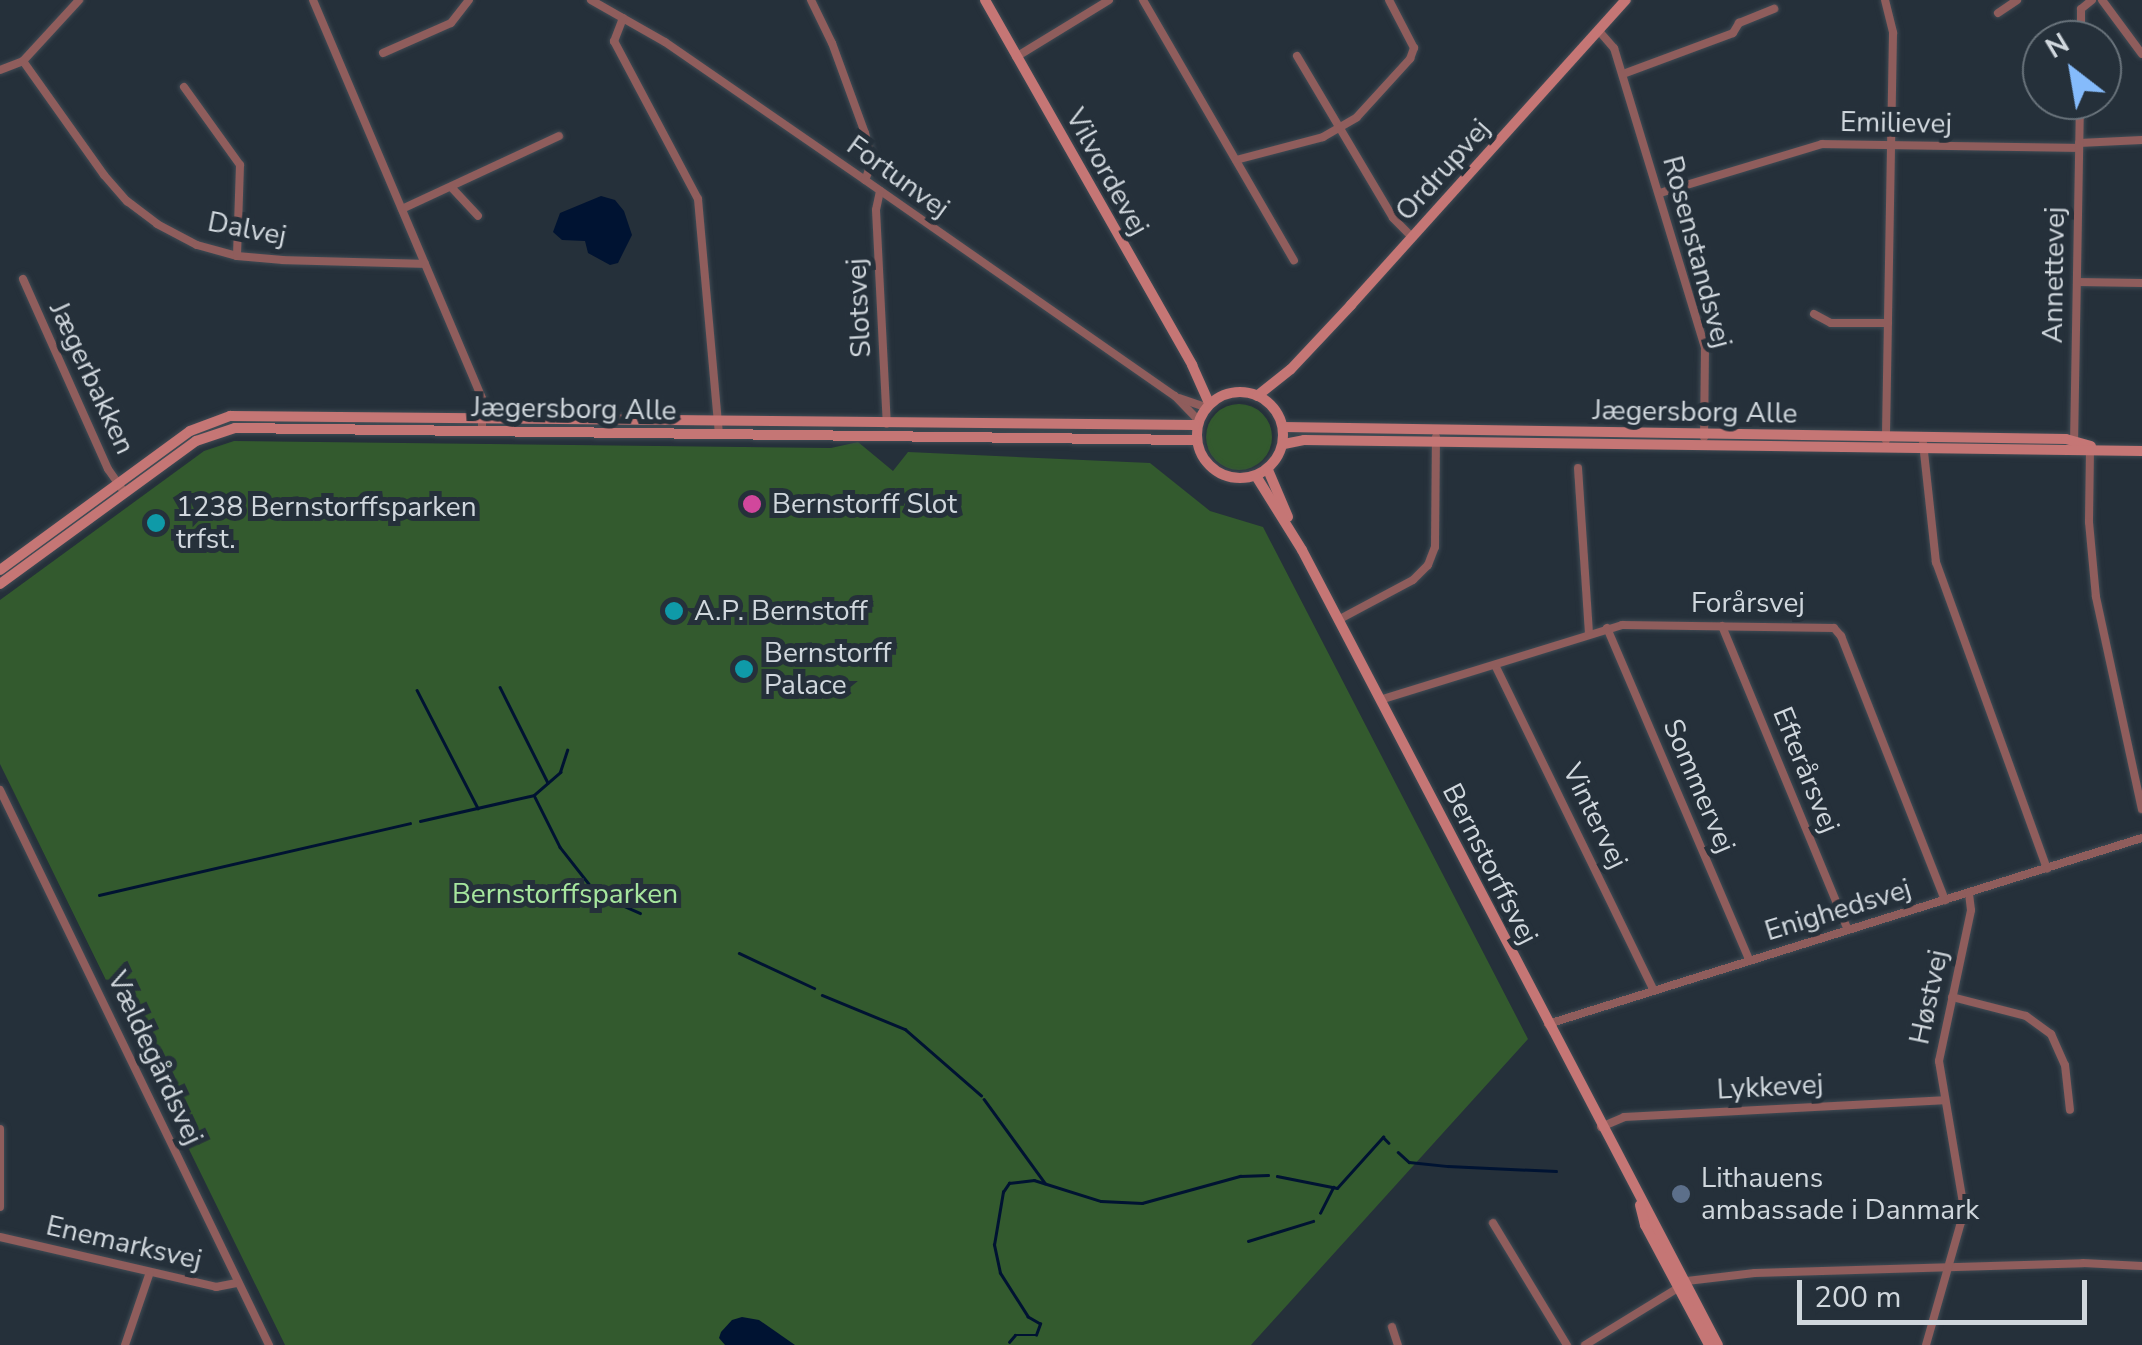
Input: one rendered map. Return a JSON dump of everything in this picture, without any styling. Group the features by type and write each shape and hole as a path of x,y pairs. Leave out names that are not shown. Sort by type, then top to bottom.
{"street":[{"path":"0,70 23,61 79,0"},
{"path":"314,0 482,400 482,424"},
{"path":"383,53 451,23 469,0"},
{"name":"Fortunvej","path":"591,0 865,180 1175,396 1196,422"},
{"path":"811,0 832,43 864,133 872,162 865,180"},
{"name":"Vilvordevej","path":"985,0 1211,402"},
{"path":"1016,56 1109,0"},
{"path":"1144,0 1294,260"},
{"path":"1236,160 1341,130 1410,59 1412,41 1389,0"},
{"name":"Ordrupvej","path":"1257,396 1291,369 1626,0"},
{"path":"1885,0 1892,33 1886,442"},
{"path":"1998,12 2017,0"},
{"path":"2081,20 2081,9 2092,0"},
{"path":"2102,0 2142,54"},
{"path":"1623,74 1733,33 1739,23 1774,9"},
{"path":"623,18 614,41 698,199 719,427"},
{"name":"Rosenstandsvej","path":"1599,32 1614,48 1623,74 1705,347 1704,440"},
{"path":"1297,56 1393,218 1412,237"},
{"name":"Dalvej","path":"23,61 127,201 157,224 197,244 237,256 425,264"},
{"path":"184,87 240,164 237,256"},
{"name":"Annettevej","path":"2074,446 2080,120"},
{"path":"402,209 558,136"},
{"name":"Emilievej","path":"1660,193 1822,144 2079,145 2142,140"},
{"path":"452,188 478,216"},
{"name":"Slotsvej","path":"880,191 876,210 887,424"},
{"name":"Jægerbakken","path":"23,279 122,488"},
{"path":"2077,282 2142,283"},
{"path":"1814,314 1830,322 1888,323"},
{"name":"Ordrupvej","path":"1272,406 1291,369"},
{"path":"1237,392 1257,396 1272,406 1283,426 1284,444 1268,470 1256,476 1238,477 1218,470 1196,440 1196,422 1211,402 1237,392"},
{"name":"Fortunvej","path":"1175,396 1211,402"},
{"name":"Jægersborg Alle","path":"0,584 190,431 230,416 1196,440"},
{"name":"Jægersborg Alle","path":"719,427 1196,422"},
{"name":"Jægersborg Alle","path":"1283,426 1436,436"},
{"path":"1338,620 1413,580 1428,565 1435,548 1436,436"},
{"name":"Jægersborg Alle","path":"1284,444 1436,436 1886,442 2142,451"},
{"path":"1923,443 1936,562 2047,868"},
{"path":"2090,448 2089,522 2096,597 2142,809"},
{"path":"1578,468 1589,634"},
{"name":"Bernstorffsvej","path":"1268,470 1302,550 1638,1199 1645,1225 1718,1345"},
{"name":"Bernstorffsvej","path":"1256,476 1302,550"},
{"path":"1568,488 1579,487"},
{"name":"Jægersborg Alle","path":"0,570 122,488"},
{"name":"Efterårsvej","path":"1722,626 1848,930"},
{"name":"Forårsvej","path":"1380,700 1608,628 1825,626 1842,636 1945,900"},
{"name":"Sommervej","path":"1608,628 1750,961"},
{"name":"Vintervej","path":"1494,665 1653,989"},
{"name":"Vældegårdsvej","path":"0,790 268,1345"},
{"name":"Enighedsvej","path":"1548,1024 2142,838"},
{"name":"Høstvej","path":"1926,1345 1963,1203 1938,1061 1971,910 1969,893"},
{"path":"1952,997 2026,1016 2050,1034 2064,1065 2070,1110"},
{"name":"Lykkevej","path":"1601,1126 1624,1117 1944,1100"},
{"path":"0,1129 0,1207"},
{"path":"1492,1224 1567,1345"},
{"name":"Enemarksvej","path":"0,1237 216,1287 237,1283"},
{"path":"1586,1345 1683,1284 1720,1274 2082,1262 2142,1266"},
{"path":"125,1345 150,1272"},
{"name":"Bernstorffsvej","path":"1683,1284 1709,1345"},
{"path":"1392,1327 1398,1345"}],"green space":[{"path":"1239,404 1262,414 1272,437 1262,460 1239,470 1216,460 1206,437 1216,414"},
{"name":"Bernstorffsparken","path":"234,441 831,448 858,442 893,471 908,452 1150,463 1210,511 1263,527 1528,1039 1251,1345 285,1345 0,764 0,600 204,451"}],"water":[{"path":"601,196 615,200 624,211 632,235 618,263 610,265 588,253 585,241 562,240 553,232 560,213"},
{"path":"732,1320 759,1320 795,1345 725,1345 719,1338 721,1332"}],"waterway":[{"path":"500,687 548,783"},
{"path":"417,690 478,808"},
{"path":"420,821 534,795 560,772 567,750"},
{"path":"535,797 560,847 597,894 640,913"},
{"path":"99,895 410,823"},
{"path":"739,953 814,988"},
{"path":"822,995 905,1029 981,1095"},
{"path":"984,1099 1045,1183"},
{"path":"1277,1176 1337,1188 1383,1137 1389,1143"},
{"path":"1398,1152 1409,1162 1556,1171"},
{"path":"1009,1342 1015,1335 1036,1335 1040,1324 1028,1317 1000,1273 994,1245 1003,1192 1009,1183 1034,1180 1101,1201 1142,1203 1240,1176 1268,1175"},
{"path":"1320,1213 1333,1187"},
{"path":"1248,1241 1313,1221"}],"place":[{"name":"Bernstorff Slot","path":"752,504"},
{"name":"1238 Bernstorffsparken trfst.","path":"156,523"},
{"name":"A.P. Bernstoff","path":"674,611"},
{"name":"Bernstorff Palace","path":"744,669"},
{"name":"Lithauens ambassade i Danmark","path":"1681,1194"}]}
